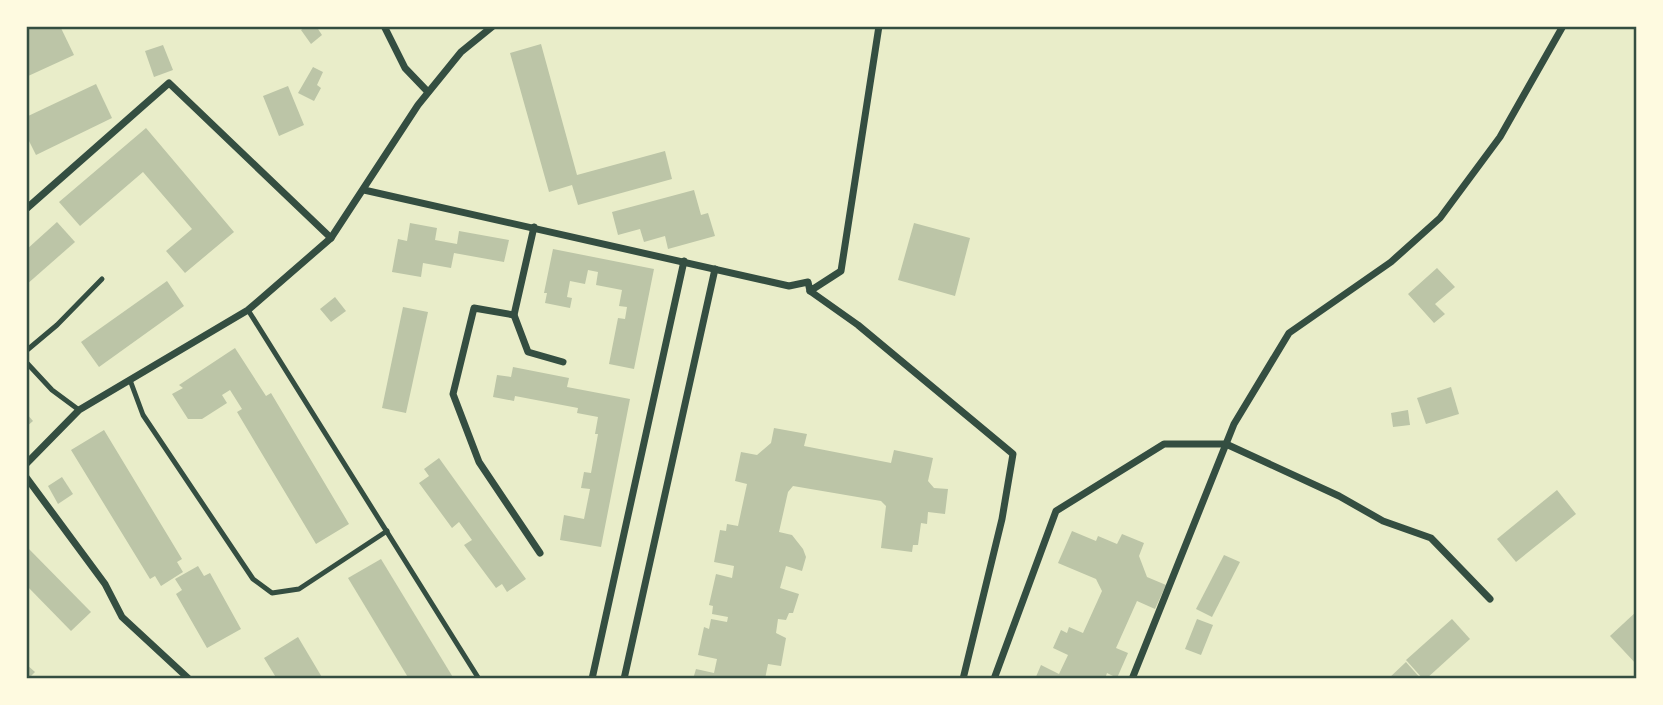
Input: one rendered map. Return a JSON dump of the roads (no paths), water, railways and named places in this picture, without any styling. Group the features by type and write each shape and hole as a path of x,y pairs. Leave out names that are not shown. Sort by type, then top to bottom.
{"street":[{"path":"384,26 405,68 428,92"},
{"path":"26,464 79,410 248,310 331,238 418,105 461,52 493,26"},
{"path":"810,290 841,271 879,26"},
{"path":"1132,679 1234,424 1289,333 1391,262 1440,218 1500,137 1563,26"},
{"path":"26,209 169,83 331,238"},
{"path":"364,190 789,286 808,282 810,290 858,326 1013,454 1002,519 963,679"},
{"path":"534,227 514,315 528,352 563,362"},
{"path":"592,679 684,261"},
{"path":"624,679 715,269"},
{"path":"514,315 474,308 453,394 479,462 540,553"},
{"path":"994,679 1056,511 1164,444 1226,444 1339,496 1383,521 1431,538 1490,599"},
{"path":"26,477 105,584 122,617 189,679"}],"lane":[{"path":"26,351 65,317 102,279"},
{"path":"248,310 479,679"},
{"path":"26,362 52,390 79,410"},
{"path":"130,380 143,415 253,579 272,593 299,589 387,531"}]}
